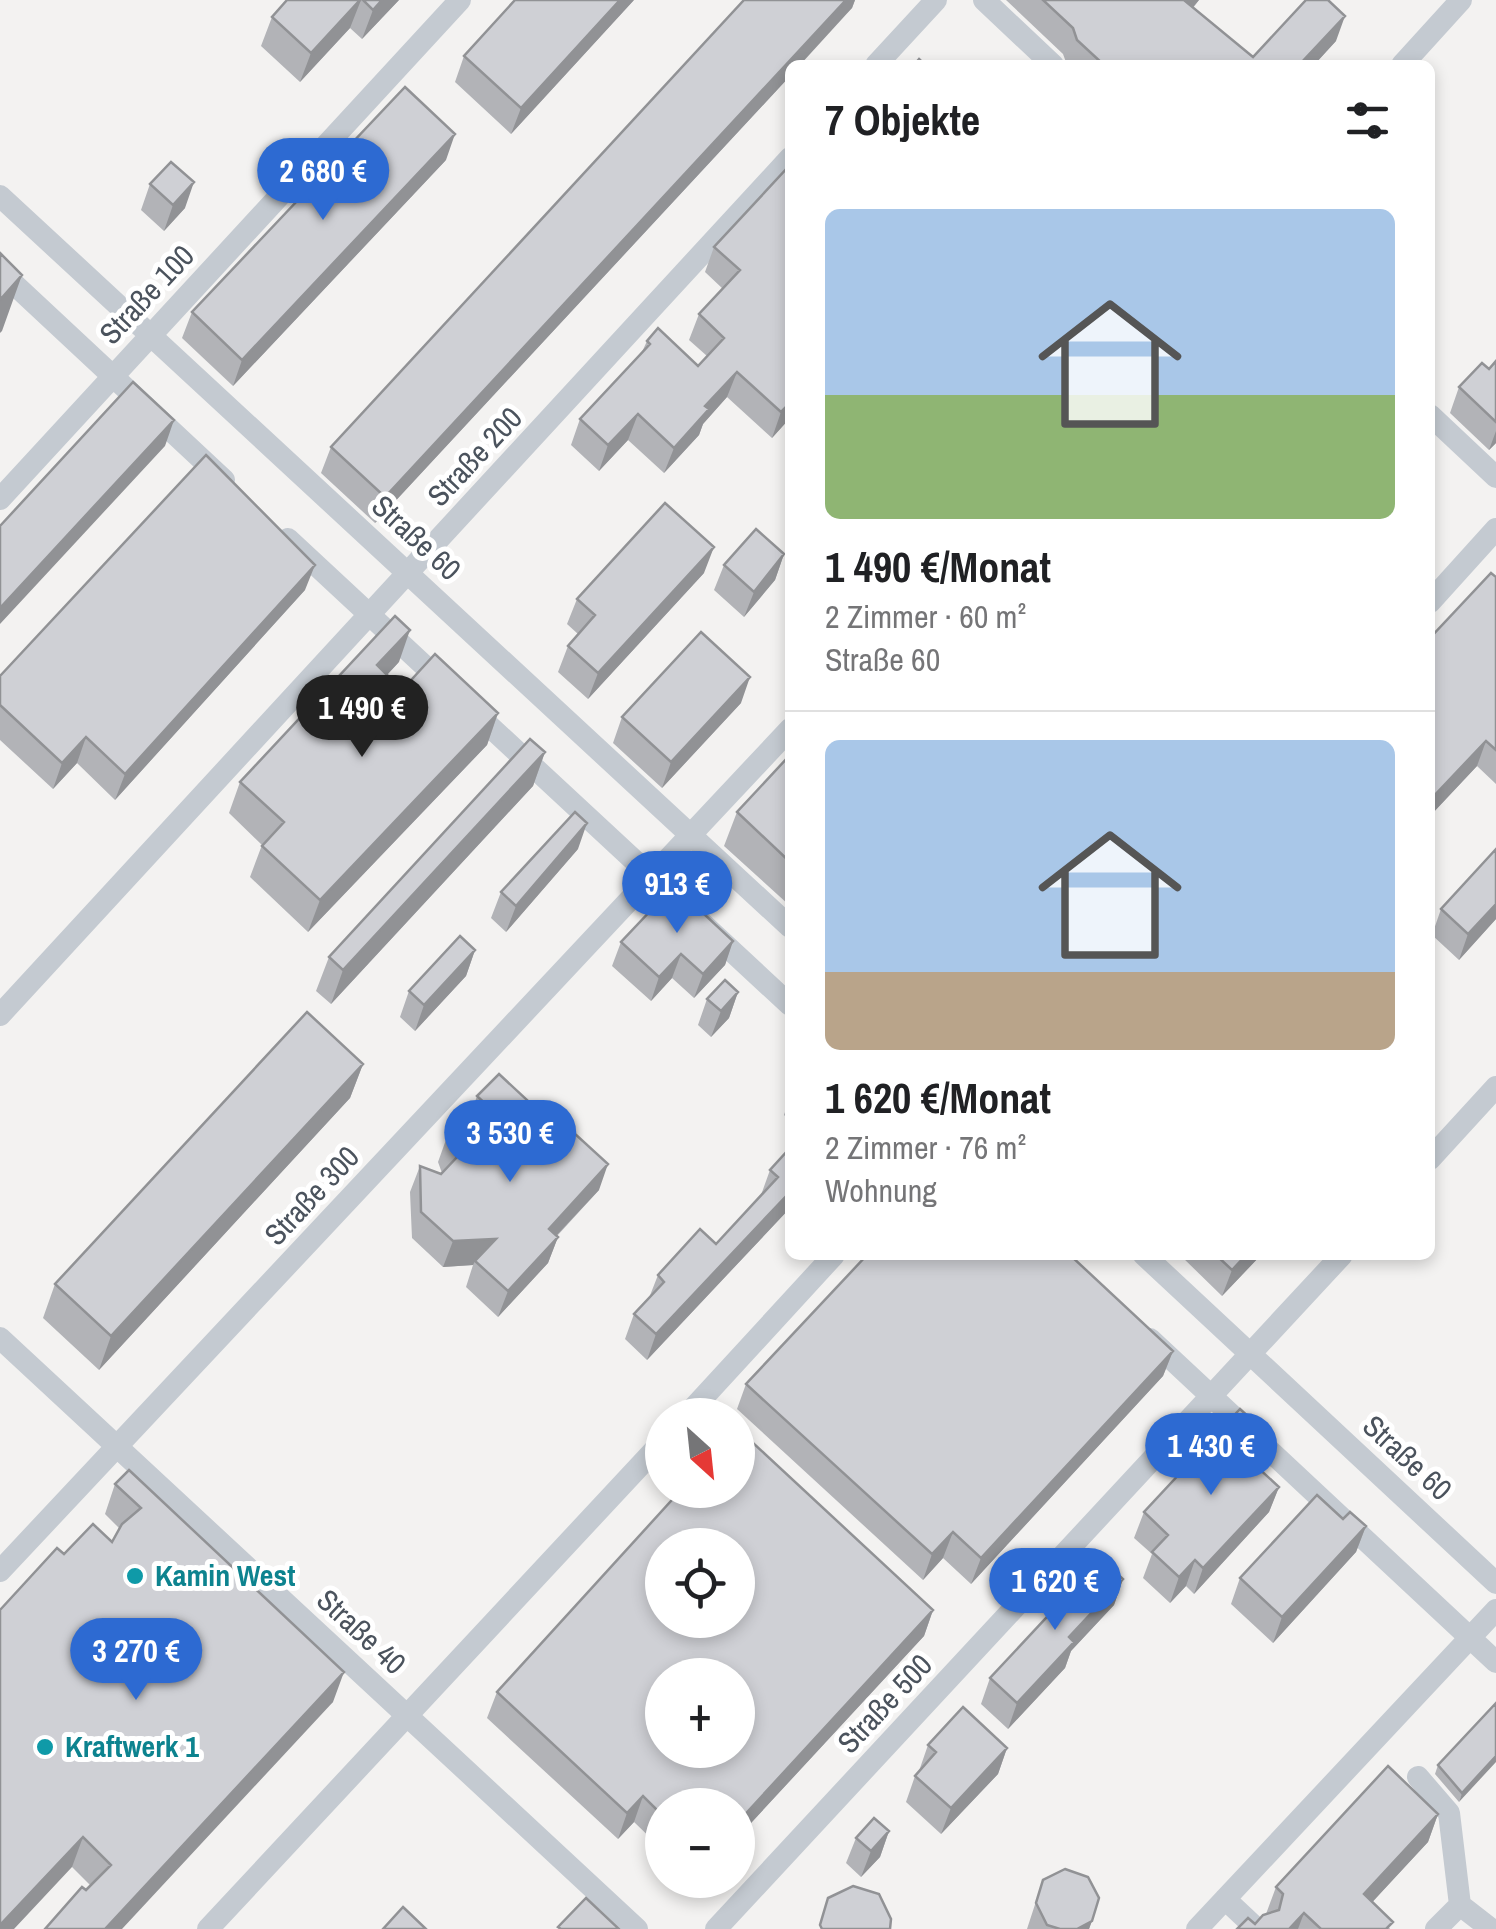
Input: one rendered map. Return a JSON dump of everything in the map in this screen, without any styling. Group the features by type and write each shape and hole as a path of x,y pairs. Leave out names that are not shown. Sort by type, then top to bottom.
{"street":[{"name":"Straße 100","path":"0,499 460,0"},
{"path":"881,60 936,0"},
{"path":"984,0 1049,60"},
{"path":"1407,60 1461,0"},
{"name":"Straße 200","path":"0,1015 785,163"},
{"name":"Straße 60","path":"0,196 785,922"},
{"path":"0,271 244,498"},
{"path":"1435,420 1496,477"},
{"path":"272,524 785,1000"},
{"path":"1435,596 1496,529"},
{"name":"Straße 300","path":"0,1572 785,735"},
{"path":"1435,1154 1496,1087"},
{"path":"703,1398 829,1260"},
{"name":"Straße 60","path":"1149,1260 1496,1582"},
{"name":"Straße 500","path":"716,1929 1337,1260"},
{"path":"1128,1318 1496,1662"},
{"name":"Straße 40","path":"0,1338 637,1929"},
{"path":"208,1929 645,1460"},
{"path":"1197,1929 1496,1610"},
{"path":"1418,1777 1448,1813 1460,1905 1491,1929"},
{"path":"1225,1899 1257,1929"},
{"path":"1436,1929 1460,1905"}],"building":[{"path":"287,0 360,0 311,53 272,17"},
{"path":"363,0 382,0 373,10"},
{"path":"515,0 620,0 521,108 464,56"},
{"path":"744,0 846,0 790,60 785,60 785,66 385,497 331,447"},
{"path":"1043,0 1186,0 1253,57 1306,0 1328,0 1345,16 1304,60 1099,60 1077,40 1073,28"},
{"path":"405,87 455,134 242,360 192,312"},
{"path":"171,162 194,182 173,205 150,184"},
{"path":"785,170 785,408 781,412 737,372 674,448 638,414 608,445 580,419 650,344 647,341 658,328 698,366 724,338 699,314 740,270 714,247"},
{"path":"0,253 22,275 0,300"},
{"path":"1496,361 1496,422 1459,387 1482,363 1489,369"},
{"path":"133,382 174,420 0,608 0,526"},
{"path":"206,455 315,565 125,774 86,737 62,763 0,705 0,676"},
{"path":"665,503 714,547 598,673 568,646 595,615 577,599"},
{"path":"756,529 784,554 754,592 724,565"},
{"path":"1491,573 1496,577 1496,750 1486,741 1435,795 1435,633"},
{"path":"395,616 410,630 377,665 402,690 435,654 498,713 320,900 262,846 284,822 240,782"},
{"path":"701,632 750,677 671,762 622,717"},
{"path":"530,739 545,752 343,970 329,957"},
{"path":"785,760 785,857 737,812"},
{"path":"575,812 587,823 516,906 501,892"},
{"path":"1496,849 1496,904 1468,934 1441,909"},
{"path":"674,886 733,941 703,974 681,954 659,977 621,942"},
{"path":"460,936 475,950 424,1005 409,991"},
{"path":"725,980 738,992 721,1011 707,999"},
{"path":"307,1012 363,1064 111,1336 55,1284"},
{"path":"499,1074 556,1127 561,1121 608,1164 549,1229 558,1237 508,1291 475,1261 496,1239 453,1241 421,1212 420,1166 441,1174 457,1157 447,1137 518,1134 477,1096"},
{"path":"785,1154 785,1197 656,1334 634,1314 664,1282 658,1275 700,1229 716,1244 778,1177 770,1170"},
{"path":"862,1260 1075,1260 1173,1351 981,1558 953,1532 932,1554 746,1384"},
{"path":"1221,1260 1241,1260 1232,1270"},
{"path":"1240,1409 1265,1432 1244,1455 1279,1487 1203,1568 1195,1560 1179,1577 1152,1552 1168,1535 1144,1512"},
{"path":"755,1445 933,1610 755,1804 755,1788 645,1788 645,1798 627,1813 497,1692 645,1530 645,1638 755,1638 755,1528 646,1528 665,1508 755,1508"},
{"path":"129,1470 344,1672 105,1929 45,1929 82,1887 86,1890 111,1865 83,1837 0,1925 0,1610 57,1548 64,1554 93,1524 112,1542 122,1524 141,1508 115,1484"},
{"path":"1317,1495 1343,1519 1350,1512 1366,1526 1282,1617 1240,1578"},
{"path":"1101,1559 1123,1579 1069,1637 1074,1642 1017,1703 990,1678"},
{"path":"1496,1703 1496,1756 1462,1793 1438,1765"},
{"path":"963,1707 1007,1748 951,1808 915,1776 936,1752 928,1745"},
{"path":"1388,1766 1438,1814 1364,1894 1393,1922 1386,1929 1321,1929 1304,1913 1289,1929 1237,1929 1248,1918 1255,1924 1263,1915 1279,1910 1283,1894 1276,1887"},
{"path":"874,1818 889,1831 871,1851 856,1838"},
{"path":"1065,1869 1088,1877 1099,1898 1092,1921 1077,1929 1047,1925 1036,1903 1043,1880"},
{"path":"853,1886 879,1894 891,1919 890,1929 822,1929 828,1898"},
{"path":"586,1898 619,1929 558,1927"},
{"path":"403,1907 426,1929 383,1929"}],"place":[{"name":"Kamin West","path":"135,1576"},
{"name":"Kraftwerk 1","path":"45,1747"}]}
